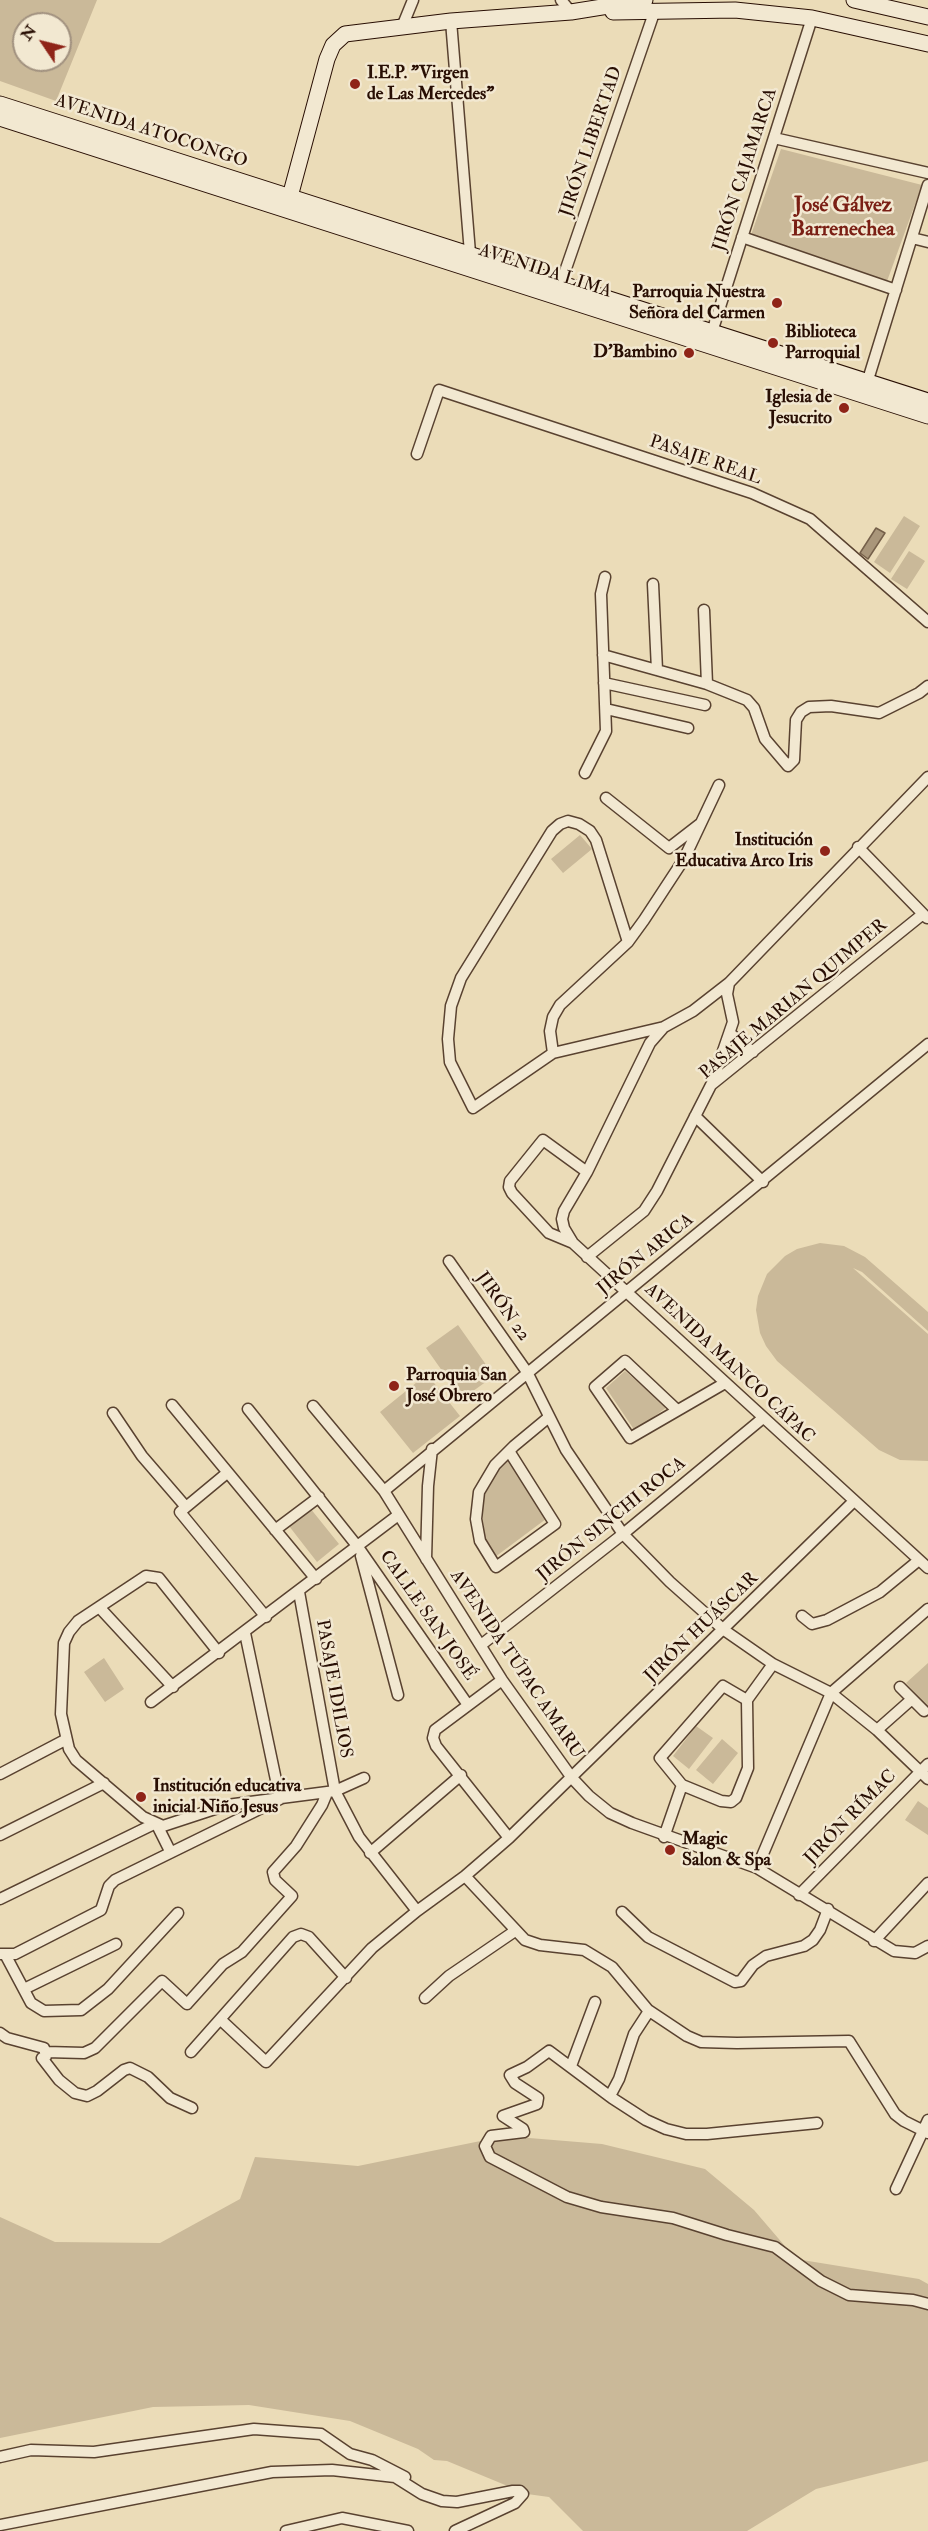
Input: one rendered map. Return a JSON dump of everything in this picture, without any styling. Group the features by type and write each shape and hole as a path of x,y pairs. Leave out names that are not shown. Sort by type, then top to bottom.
{"main road":[{"path":"289,203 316,95 333,45 345,34 566,6 645,0"},
{"path":"854,0 887,3 928,17"},
{"path":"566,6 654,13 735,10 812,18 928,44"},
{"name":"AVENIDA ATOCONGO","path":"0,104 289,203"},
{"name":"AVENIDA ATOCONGO","path":"0,118 289,203"},
{"name":"AVENIDA LIMA","path":"289,203 470,253 928,401"},
{"name":"AVENIDA LIMA","path":"289,203 928,416"}],"street":[{"path":"402,27 413,0"},
{"name":"JIRÓN LIBERTAD","path":"561,283 654,13"},
{"name":"JIRÓN CAJAMARCA","path":"712,332 812,18"},
{"path":"451,21 470,253"},
{"path":"774,138 928,174"},
{"path":"867,382 928,185"},
{"path":"742,237 896,290"},
{"path":"912,238 928,242"},
{"name":"PASAJE REAL","path":"417,454 439,390 782,505 810,519 828,532 928,622"},
{"path":"585,773 605,737 601,594 605,577"},
{"path":"653,584 657,670"},
{"path":"704,610 707,684"},
{"path":"603,655 707,684 747,700 754,708 765,739 788,766 794,760 796,720 801,712 809,707 831,706 879,713 928,686"},
{"path":"604,683 705,705"},
{"path":"606,709 688,728"},
{"path":"573,1243 562,1219 650,1043 664,1028 693,1011 729,983 928,777"},
{"path":"553,1053 550,1031 553,1017 560,1005 628,942 684,859 719,785"},
{"path":"606,798 669,848 700,824"},
{"path":"628,942 596,840 590,831 579,824 568,821 561,824 552,831 461,978 451,1006 448,1039 450,1062 473,1108 553,1053 664,1028"},
{"path":"858,847 926,916"},
{"name":"PASAJE MARIAN QUIMPER","path":"587,1257 644,1211 657,1191 711,1085 926,916"},
{"path":"711,1085 731,1034 733,1022 727,994 729,983"},
{"path":"731,1034 753,1052"},
{"name":"JIRÓN ARICA","path":"384,1491 432,1449 763,1182 928,1044"},
{"path":"695,1116 763,1182"},
{"name":"AVENIDA MANCO CÁPAC","path":"587,1172 543,1140 510,1181 509,1186 512,1193 549,1233 573,1243 928,1568"},
{"name":"JIRÓN 22","path":"449,1261 527,1372 549,1418 585,1482 623,1534 670,1582 724,1630 773,1664 831,1693 925,1772"},
{"path":"677,1410 625,1361 595,1387 630,1438 724,1383"},
{"path":"172,1405 316,1579"},
{"name":"AVENIDA TÚPAC AMARU","path":"313,1406 384,1491 502,1680 572,1778 589,1797 610,1813 664,1837 757,1868 799,1895 828,1909 874,1941 905,1954 915,1953 928,1946"},
{"name":"CALLE SAN JOSÉ","path":"248,1409 358,1547 468,1705"},
{"path":"113,1413 142,1456 186,1507"},
{"path":"509,1451 555,1524 496,1568 480,1541 476,1519 479,1492 495,1465 509,1451 549,1418"},
{"name":"JIRÓN SINCHI ROCA","path":"481,1645 623,1534 763,1418"},
{"path":"426,1559 428,1486 432,1449"},
{"path":"228,1473 180,1512 266,1617"},
{"path":"275,1530 319,1497"},
{"name":"JIRÓN HUÁSCAR","path":"221,2020 266,2062 372,1948 465,1876 509,1838 854,1501"},
{"path":"151,1702 398,1516"},
{"path":"358,1547 398,1695"},
{"path":"802,1616 812,1624 827,1620 880,1592 919,1560"},
{"path":"219,1653 159,1578 153,1576 146,1576 78,1621 64,1643 61,1714 65,1740 76,1760 144,1817 156,1823 170,1825 227,1804 331,1792 364,1778"},
{"name":"PASAJE IDILIOS","path":"299,1592 331,1792 370,1853 417,1911"},
{"path":"99,1607 173,1687"},
{"path":"757,1868 831,1693 928,1609"},
{"path":"245,1633 280,1799"},
{"path":"747,1700 723,1686 660,1758 682,1785 721,1801 731,1802 736,1798 748,1768 747,1700 773,1664"},
{"path":"502,1680 435,1730 433,1738 436,1746 461,1774 509,1838"},
{"path":"900,1687 924,1711"},
{"path":"877,1730 912,1699"},
{"path":"0,1774 65,1740"},
{"name":"JIRÓN RÍMAC","path":"799,1895 925,1772"},
{"path":"370,1853 461,1774"},
{"path":"0,1835 104,1783"},
{"path":"664,1837 682,1785"},
{"path":"0,2033 7,2038 39,2046 46,2052 84,2053 95,2048 162,1981 187,2004 224,1964 242,1952 292,1896 275,1880 273,1872 296,1846 331,1792"},
{"path":"178,1914 108,1989 81,2010 44,2011 31,2003 3,1955 15,1954 100,1910 108,1886 115,1880 280,1799"},
{"path":"156,1823 170,1851"},
{"path":"0,1899 156,1823"},
{"path":"465,1876 525,1940 540,1946 584,1950 612,1967 650,2011 687,2037 701,2042 849,2040 895,2114 926,2128 896,2189"},
{"path":"874,1941 928,1882"},
{"path":"622,1912 648,1937 735,1982 745,1977 753,1965 766,1956 804,1946 813,1940 820,1930 828,1909"},
{"path":"425,1998 449,1976 515,1931"},
{"path":"190,2052 293,1937 301,1934 309,1937 346,1978"},
{"path":"24,1989 116,1944"},
{"path":"571,2066 595,2002"},
{"path":"610,2096 619,2079 634,2034 650,2011"},
{"path":"817,2123 686,2134 646,2120 549,2051 527,2067 510,2075 515,2084 538,2098 537,2104 505,2113 504,2118 523,2128 524,2132 490,2136 485,2146 490,2157 567,2197 601,2207 674,2218 775,2247 821,2281 849,2295 913,2300 928,2304"},
{"path":"46,2052 42,2058 59,2080 75,2093 87,2096 130,2068 148,2078 170,2098 192,2108"},
{"path":"0,2457 31,2450 94,2452 254,2429 321,2434 350,2454 372,2460 401,2473 410,2488"},
{"path":"0,2525 272,2472 333,2470 395,2477 410,2488 442,2501 456,2502 513,2491 520,2491 523,2494 515,2503 455,2531"},
{"path":"286,2531 342,2518 408,2531"}],"shaded area":[{"path":"0,0 97,0 72,62 72,12 12,12 12,72 68,72 56,101 0,81"},
{"path":"781,149 922,185 886,284 751,235"},
{"path":"904,516 920,526 890,573 874,562"},
{"path":"876,528 885,533 868,559 860,553"},
{"path":"909,551 925,561 907,589 891,579"},
{"path":"580,835 592,849 563,873 551,859"},
{"path":"820,1243 844,1246 865,1257 928,1312 928,1331 862,1272 853,1268 928,1334 928,1461 900,1460 879,1450 777,1361 766,1346 760,1333 756,1310 758,1296 767,1274 785,1256 797,1249"},
{"path":"458,1325 494,1376 462,1399 426,1348"},
{"path":"625,1371 667,1407 635,1431 606,1388"},
{"path":"427,1374 460,1416 413,1453 380,1412"},
{"path":"511,1457 546,1519 495,1557 485,1540 482,1510 484,1491 498,1466"},
{"path":"310,1508 339,1544 317,1562 289,1526"},
{"path":"104,1658 124,1689 105,1702 84,1672"},
{"path":"928,1663 928,1707 927,1707 906,1683"},
{"path":"696,1726 713,1738 689,1769 673,1756"},
{"path":"722,1739 738,1753 713,1784 696,1770"},
{"path":"918,1801 928,1808 928,1835 905,1820"},
{"path":"505,2136 602,2144 705,2169 754,2210 796,2259 919,2279 928,2284 928,2461 816,2489 747,2531 583,2531 549,2497 527,2494 447,2461 434,2460 418,2449 350,2421 249,2405 153,2407 0,2438 0,2217 55,2242 160,2243 240,2199 255,2157 358,2166"}],"place":[{"name":"I.E.P. \"Virgen de Las Mercedes\"","path":"355,84"},
{"name":"Parroquia Nuestra Señora del Carmen","path":"777,303"},
{"name":"Biblioteca Parroquial","path":"773,343"},
{"name":"D'Bambino","path":"689,353"},
{"name":"Iglesia de Jesucrito","path":"844,408"},
{"name":"Institución Educativa Arco Iris","path":"825,851"},
{"name":"Parroquia San José Obrero","path":"394,1386"},
{"name":"Institución educativa inicial Niño Jesus","path":"141,1797"},
{"name":"Magic Salon & Spa","path":"670,1850"}],"district":[{"name":"José Gálvez Barrenechea","path":"843,218"}]}
